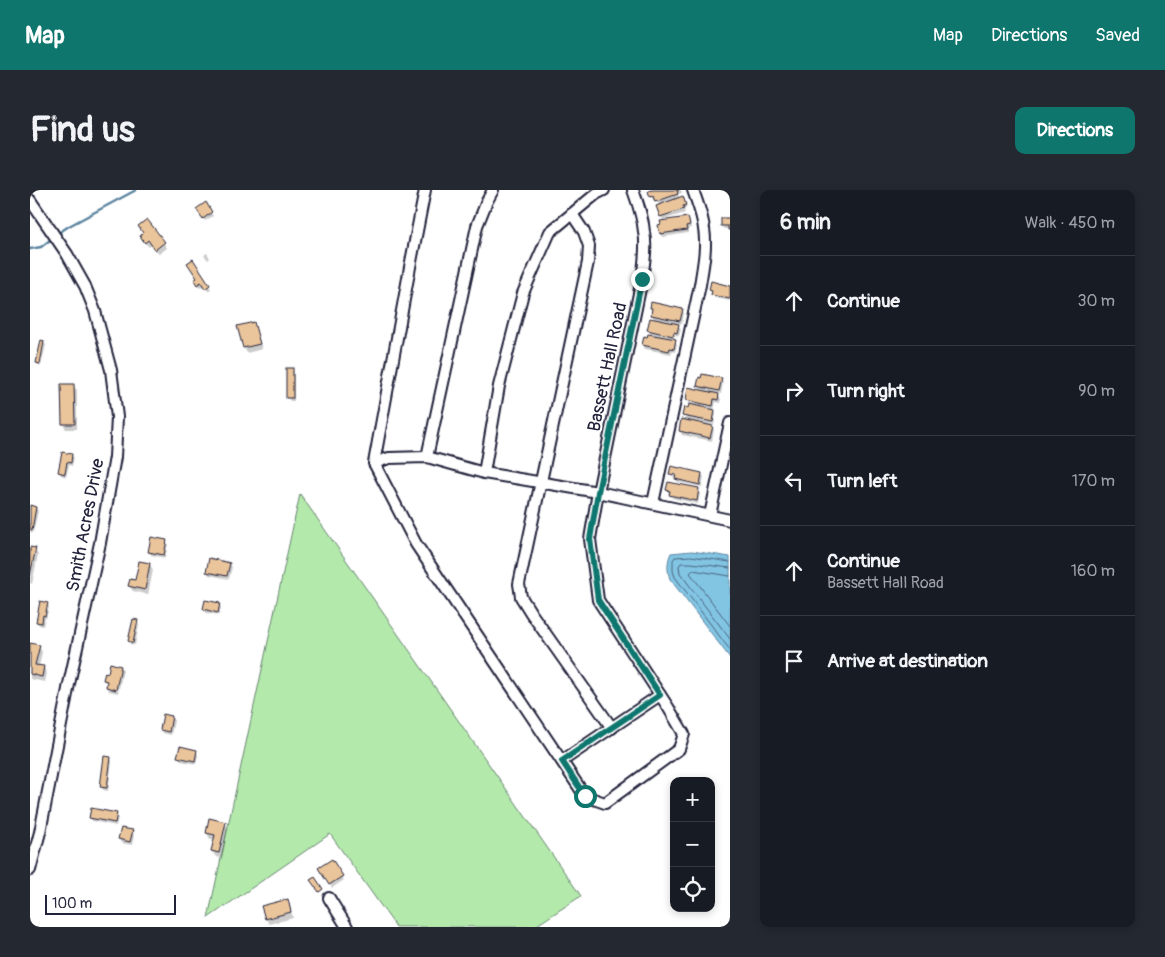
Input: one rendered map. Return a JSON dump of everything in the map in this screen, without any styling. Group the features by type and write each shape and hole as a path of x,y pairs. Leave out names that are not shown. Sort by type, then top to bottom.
{"street":[{"path":"425,190 374,463 416,544 562,761 660,695"},
{"path":"427,457 477,226 493,190"},
{"path":"484,473 499,386 523,293 550,232 596,194 604,190"},
{"name":"Bassett Hall Road","path":"562,761 585,796 605,803 679,750 684,734 598,600 590,539 642,279 645,233 633,190"},
{"path":"653,503 704,259 704,227 693,190"},
{"name":"Smith Acres Drive","path":"30,200 67,254 85,286 95,311 111,370 117,417 115,457 100,544 69,684 40,832 30,870"},
{"path":"572,214 584,232 589,246 588,262 519,584 521,597 531,613 612,728"},
{"path":"710,515 726,459 730,423"},
{"path":"374,463 389,458 427,457 484,473 598,492 730,520"},
{"path":"329,898 347,927"}],"green space":[{"path":"300,494 581,896 534,927 396,927 330,834 208,918"}],"water":[{"path":"692,551 730,557 730,658 670,579 668,566 671,553"}],"building":[{"path":"679,190 677,191 678,194 655,202 653,196 650,197 648,191"},
{"path":"683,196 686,205 683,206 684,209 660,217 656,206"},
{"path":"206,202 212,212 203,219 196,209"},
{"path":"688,217 690,225 686,226 687,230 660,234 658,225 661,224 660,221"},
{"path":"721,218 730,218 730,230 728,230 728,226 721,226"},
{"path":"147,219 165,242 155,250 148,240 145,243 140,236 143,233 138,226"},
{"path":"193,259 210,285 205,289 201,282 197,285 194,280 197,278 187,263"},
{"path":"711,281 730,286 730,299 711,295 712,291 709,290"},
{"path":"651,302 683,309 680,321 651,315"},
{"path":"650,318 679,324 677,333 674,332 673,336 647,330"},
{"path":"254,322 260,344 243,348 237,326"},
{"path":"648,334 676,339 674,349 670,348 669,351 642,345 644,336 647,337"},
{"path":"41,340 44,341 40,364 36,363"},
{"path":"286,368 293,368 293,398 286,398"},
{"path":"702,374 722,378 719,391 697,386 699,377 701,378"},
{"path":"61,384 74,384 75,424 62,424"},
{"path":"688,387 719,394 718,400 714,399 713,406 686,400"},
{"path":"689,404 715,410 713,422 682,416 684,407 688,408"},
{"path":"681,419 713,426 710,438 679,431"},
{"path":"62,452 72,454 71,463 67,462 65,474 58,472"},
{"path":"671,466 702,473 700,485 675,479 676,475 669,474"},
{"path":"668,482 699,488 697,501 669,495 670,491 666,490"},
{"path":"30,505 36,507 32,530 30,529"},
{"path":"151,537 167,540 164,555 148,552"},
{"path":"30,547 36,548 30,575"},
{"path":"209,558 230,563 227,576 206,572"},
{"path":"139,561 150,563 145,590 128,586 130,579 135,580"},
{"path":"205,600 220,603 218,613 203,609"},
{"path":"40,601 48,603 42,623 36,622"},
{"path":"133,619 138,620 133,643 128,641"},
{"path":"30,643 40,645 35,665 44,666 42,677 30,674"},
{"path":"110,663 121,666 116,690 106,687 107,681 103,680 105,672 108,673"},
{"path":"163,714 172,716 169,732 160,730"},
{"path":"180,746 197,750 195,761 177,757"},
{"path":"104,756 111,757 107,788 100,787"},
{"path":"91,808 117,813 115,823 89,818"},
{"path":"209,818 226,822 219,853 211,851 215,835 206,833"},
{"path":"121,828 133,830 130,842 118,839"},
{"path":"332,859 343,876 329,885 318,868"},
{"path":"315,877 323,889 319,892 310,880"},
{"path":"288,899 291,912 265,919 261,906"}],"waterway":[{"path":"60,232 136,190"},
{"path":"30,249 41,247 50,240"}],"route":[{"path":"585,796 562,761 660,695 598,600 590,539 642,279"}]}
